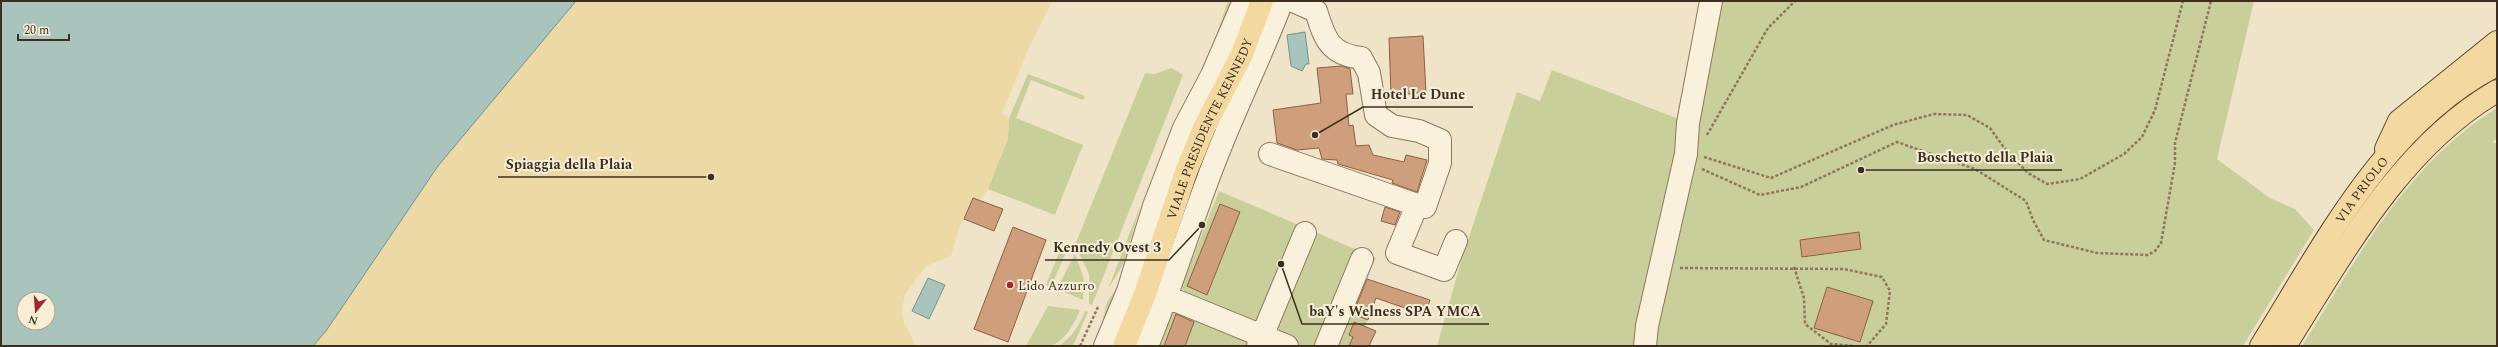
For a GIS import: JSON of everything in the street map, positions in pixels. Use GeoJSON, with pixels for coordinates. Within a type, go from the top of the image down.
{"type":"FeatureCollection","features":[{"type":"Feature","properties":{"kind":"main road","name":"VIALE PRESIDENTE KENNEDY"},"geometry":{"type":"LineString","coordinates":[[1124,346],[1145,294],[1186,172],[1204,128],[1242,54],[1262,1]]}},
{"type":"Feature","properties":{"kind":"main road"},"geometry":{"type":"LineString","coordinates":[[2376,170],[2399,121],[2497,42]]}},
{"type":"Feature","properties":{"kind":"main road","name":"VIA PRIOLO"},"geometry":{"type":"LineString","coordinates":[[2261,346],[2344,213],[2376,170],[2421,121],[2454,92],[2497,65]]}},
{"type":"Feature","properties":{"kind":"main road","name":"VIA PRIOLO"},"geometry":{"type":"LineString","coordinates":[[2285,346],[2354,237],[2414,160],[2440,134],[2480,100],[2497,91]]}},
{"type":"Feature","properties":{"kind":"street"},"geometry":{"type":"LineString","coordinates":[[1104,346],[1128,291],[1154,206],[1184,128],[1212,75],[1244,1]]}},
{"type":"Feature","properties":{"kind":"street"},"geometry":{"type":"LineString","coordinates":[[1147,346],[1168,297],[1222,144],[1260,58],[1282,1]]}},
{"type":"Feature","properties":{"kind":"street"},"geometry":{"type":"LineString","coordinates":[[1270,154],[1425,207],[1440,163],[1440,140],[1419,131],[1392,126],[1376,115],[1369,74],[1361,58],[1344,56],[1339,52],[1325,40],[1316,11],[1293,1]]}},
{"type":"Feature","properties":{"kind":"street"},"geometry":{"type":"LineString","coordinates":[[1645,346],[1647,326],[1686,154],[1690,112],[1711,1]]}},
{"type":"Feature","properties":{"kind":"street"},"geometry":{"type":"LineString","coordinates":[[1417,205],[1397,253],[1444,270],[1456,241]]}},
{"type":"Feature","properties":{"kind":"street"},"geometry":{"type":"LineString","coordinates":[[1260,341],[1305,233]]}},
{"type":"Feature","properties":{"kind":"street"},"geometry":{"type":"LineString","coordinates":[[1326,346],[1362,259]]}},
{"type":"Feature","properties":{"kind":"street"},"geometry":{"type":"LineString","coordinates":[[1168,297],[1260,341],[1287,346]]}},
{"type":"Feature","properties":{"kind":"path"},"geometry":{"type":"LineString","coordinates":[[1703,142],[1768,28],[1795,1]]}},
{"type":"Feature","properties":{"kind":"path"},"geometry":{"type":"LineString","coordinates":[[1699,161],[1701,156],[1771,178],[1893,125],[1934,114],[1966,115],[1990,128],[2005,149],[2028,173],[2047,184],[2080,179],[2124,154],[2142,137],[2155,110],[2183,1]]}},
{"type":"Feature","properties":{"kind":"path"},"geometry":{"type":"LineString","coordinates":[[1697,166],[1760,195],[1801,187],[1897,142],[1975,169],[2026,201],[2033,220],[2044,240],[2097,253],[2148,255],[2155,251],[2161,243],[2175,164],[2175,143],[2211,1]]}},
{"type":"Feature","properties":{"kind":"path"},"geometry":{"type":"LineString","coordinates":[[1660,269],[1794,267],[1844,269],[1882,277],[1890,290],[1886,324],[1867,346]]}},
{"type":"Feature","properties":{"kind":"path"},"geometry":{"type":"LineString","coordinates":[[1794,267],[1804,298],[1805,324],[1831,344],[1854,346]]}},
{"type":"Feature","properties":{"kind":"green space"},"geometry":{"type":"Polygon","coordinates":[[[1228,1],[1236,1],[1214,54],[1218,30],[1228,1]]]}},
{"type":"Feature","properties":{"kind":"green space"},"geometry":{"type":"Polygon","coordinates":[[[1721,1],[2254,1],[2217,159],[2270,198],[2295,209],[2314,230],[2243,346],[1437,346],[1462,258],[1517,92],[1540,101],[1552,70],[1697,126],[1721,1]]]}},
{"type":"Feature","properties":{"kind":"green space"},"geometry":{"type":"Polygon","coordinates":[[[1171,68],[1183,75],[1092,305],[1089,304],[1089,274],[1075,245],[1145,73],[1155,74],[1171,68]]]}},
{"type":"Feature","properties":{"kind":"green space"},"geometry":{"type":"Polygon","coordinates":[[[1028,74],[1085,96],[1083,100],[1031,80],[1016,118],[1083,145],[1055,215],[988,189],[1008,138],[1009,118],[1028,74]]]}},
{"type":"Feature","properties":{"kind":"green space"},"geometry":{"type":"Polygon","coordinates":[[[2497,108],[2497,139],[2492,142],[2497,144],[2497,346],[2302,346],[2364,247],[2410,184],[2465,130],[2497,108]]]}},
{"type":"Feature","properties":{"kind":"green space"},"geometry":{"type":"Polygon","coordinates":[[[1219,191],[1376,258],[1359,296],[1364,299],[1357,315],[1367,320],[1365,327],[1375,331],[1369,346],[1159,346],[1171,312],[1181,307],[1186,294],[1181,287],[1219,191]]]}},
{"type":"Feature","properties":{"kind":"green space"},"geometry":{"type":"Polygon","coordinates":[[[1141,204],[1123,265],[1108,289],[1141,204]]]}},
{"type":"Feature","properties":{"kind":"green space"},"geometry":{"type":"Polygon","coordinates":[[[1063,243],[1069,245],[1051,287],[1046,285],[1063,243]]]}},
{"type":"Feature","properties":{"kind":"green space"},"geometry":{"type":"Polygon","coordinates":[[[1075,254],[1084,279],[1083,300],[1057,289],[1075,254]]]}},
{"type":"Feature","properties":{"kind":"green space"},"geometry":{"type":"Polygon","coordinates":[[[1121,282],[1112,309],[1103,319],[1107,302],[1121,282]]]}},
{"type":"Feature","properties":{"kind":"green space"},"geometry":{"type":"Polygon","coordinates":[[[1048,306],[1080,310],[1068,332],[1059,341],[1049,346],[1026,346],[1048,306]]]}},
{"type":"Feature","properties":{"kind":"green space"},"geometry":{"type":"Polygon","coordinates":[[[1085,311],[1088,312],[1073,346],[1059,346],[1075,331],[1085,311]]]}},
{"type":"Feature","properties":{"kind":"sand"},"geometry":{"type":"Polygon","coordinates":[[[576,1],[1052,1],[1028,50],[1002,113],[1009,118],[1008,138],[988,189],[959,227],[951,256],[926,266],[904,296],[902,313],[904,323],[916,346],[313,346],[326,331],[438,166],[576,1]]]}},
{"type":"Feature","properties":{"kind":"water"},"geometry":{"type":"Polygon","coordinates":[[[1,1],[576,1],[438,166],[326,331],[313,346],[1,346],[1,1]]]}},
{"type":"Feature","properties":{"kind":"water"},"geometry":{"type":"Polygon","coordinates":[[[1305,32],[1309,64],[1306,64],[1302,71],[1291,66],[1287,35],[1305,32]]]}},
{"type":"Feature","properties":{"kind":"water"},"geometry":{"type":"Polygon","coordinates":[[[928,278],[945,285],[929,319],[912,311],[928,278]]]}},
{"type":"Feature","properties":{"kind":"building"},"geometry":{"type":"Polygon","coordinates":[[[1423,36],[1426,93],[1391,95],[1389,38],[1423,36]]]}},
{"type":"Feature","properties":{"kind":"building"},"geometry":{"type":"Polygon","coordinates":[[[1342,66],[1350,69],[1353,94],[1346,94],[1349,126],[1353,125],[1356,146],[1369,145],[1373,155],[1404,162],[1406,155],[1427,160],[1417,192],[1392,183],[1393,180],[1338,164],[1337,160],[1322,159],[1319,148],[1297,150],[1277,143],[1273,110],[1321,103],[1317,68],[1342,66]]]}},
{"type":"Feature","properties":{"kind":"building"},"geometry":{"type":"Polygon","coordinates":[[[973,198],[1003,209],[994,231],[964,219],[973,198]]]}},
{"type":"Feature","properties":{"kind":"building"},"geometry":{"type":"Polygon","coordinates":[[[1220,204],[1240,212],[1207,295],[1187,286],[1220,204]]]}},
{"type":"Feature","properties":{"kind":"building"},"geometry":{"type":"Polygon","coordinates":[[[1385,207],[1400,212],[1395,225],[1381,221],[1385,207]]]}},
{"type":"Feature","properties":{"kind":"building","name":"Lido Azzurro"},"geometry":{"type":"Polygon","coordinates":[[[1013,227],[1046,240],[1008,342],[974,329],[1013,227]]]}},
{"type":"Feature","properties":{"kind":"building"},"geometry":{"type":"Polygon","coordinates":[[[1859,232],[1861,249],[1802,257],[1800,240],[1859,232]]]}},
{"type":"Feature","properties":{"kind":"building"},"geometry":{"type":"Polygon","coordinates":[[[1367,279],[1430,300],[1425,315],[1376,298],[1368,320],[1353,314],[1367,279]]]}},
{"type":"Feature","properties":{"kind":"building"},"geometry":{"type":"Polygon","coordinates":[[[1827,287],[1873,301],[1860,342],[1814,328],[1827,287]]]}},
{"type":"Feature","properties":{"kind":"building"},"geometry":{"type":"Polygon","coordinates":[[[1176,314],[1194,322],[1185,346],[1164,346],[1176,314]]]}},
{"type":"Feature","properties":{"kind":"building"},"geometry":{"type":"Polygon","coordinates":[[[1354,322],[1376,331],[1369,346],[1349,346],[1353,337],[1349,335],[1354,322]]]}},
{"type":"Feature","properties":{"kind":"place","name":"Hotel Le Dune"},"geometry":{"type":"Point","coordinates":[1315,135]}},
{"type":"Feature","properties":{"kind":"place","name":"Boschetto della Plaia"},"geometry":{"type":"Point","coordinates":[1861,170]}},
{"type":"Feature","properties":{"kind":"place","name":"Spiaggia della Plaia"},"geometry":{"type":"Point","coordinates":[711,177]}},
{"type":"Feature","properties":{"kind":"place","name":"Kennedy Ovest 3"},"geometry":{"type":"Point","coordinates":[1202,225]}},
{"type":"Feature","properties":{"kind":"place","name":"baY's Welness SPA YMCA"},"geometry":{"type":"Point","coordinates":[1281,264]}},
{"type":"Feature","properties":{"kind":"place","name":"Lido Azzurro"},"geometry":{"type":"Point","coordinates":[1010,285]}}]}
